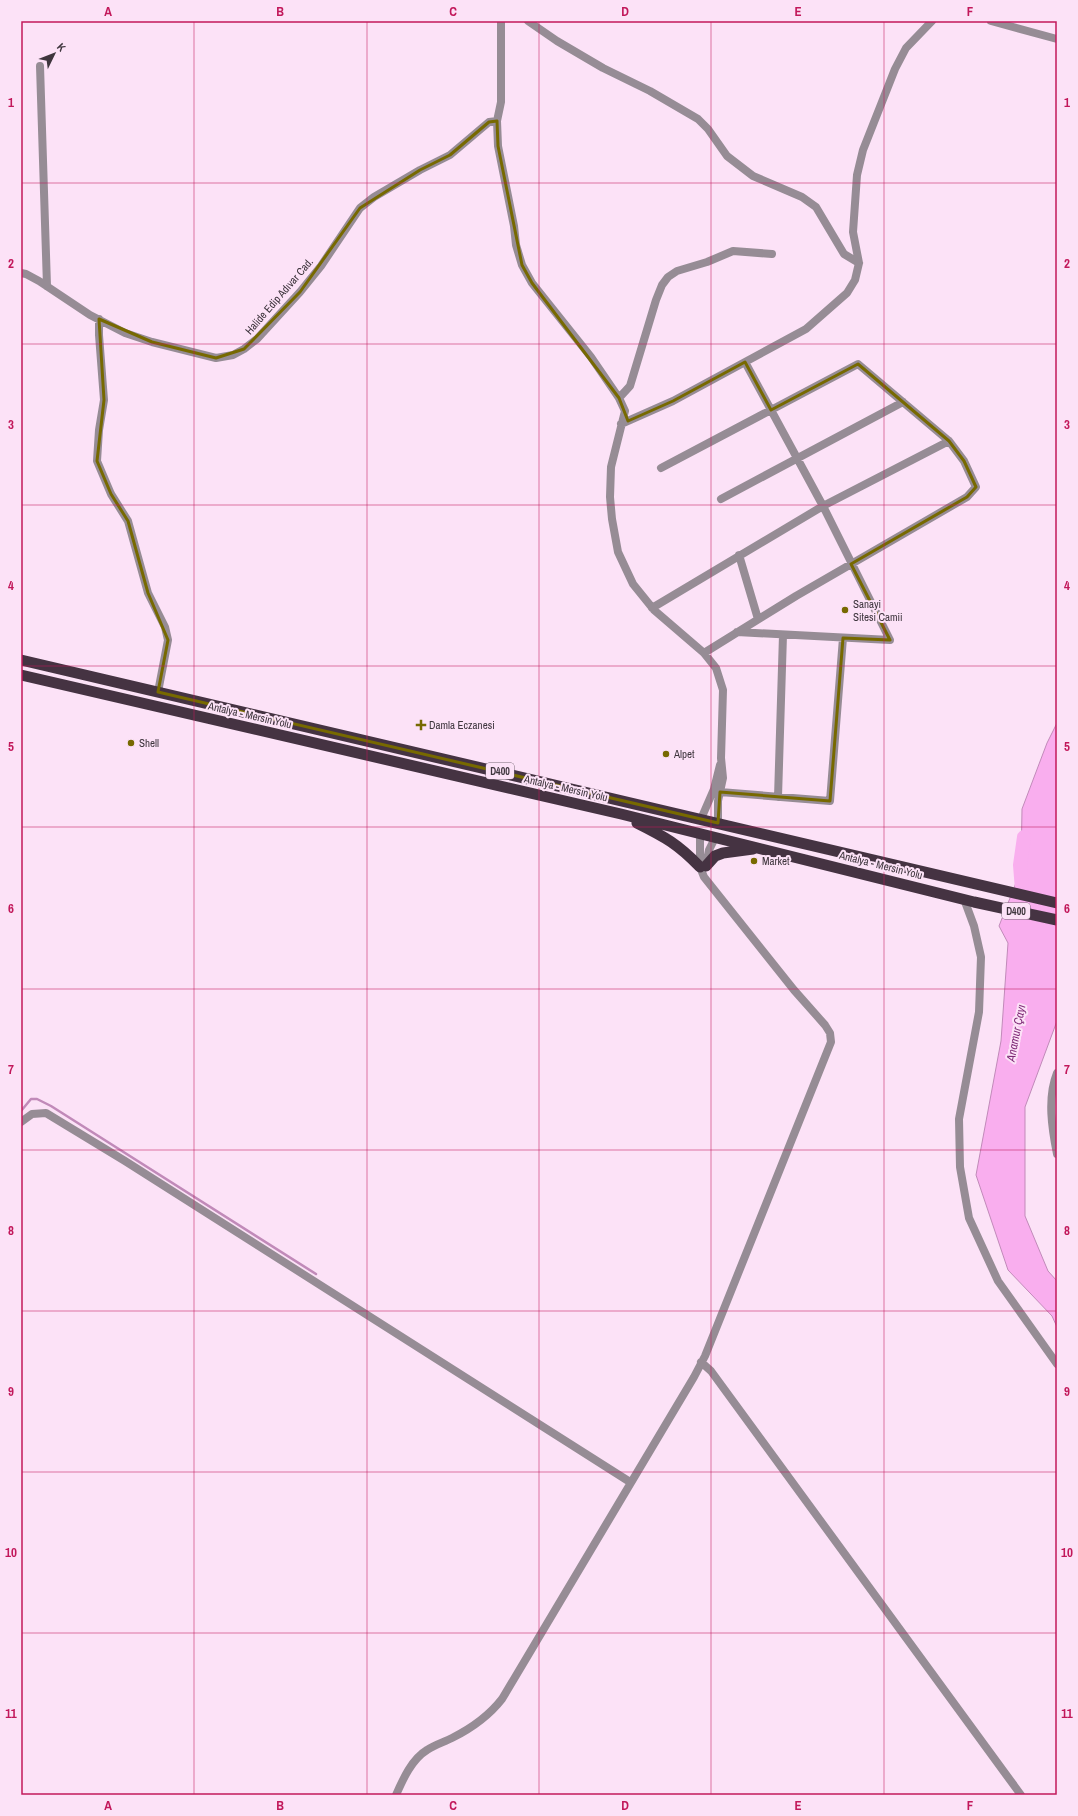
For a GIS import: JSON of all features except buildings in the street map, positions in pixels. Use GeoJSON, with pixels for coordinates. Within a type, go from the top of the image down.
{"type":"FeatureCollection","features":[{"type":"Feature","properties":{"kind":"highway","name":"Antalya - Mersin Yolu"},"geometry":{"type":"LineString","coordinates":[[21,660],[1057,903]]}},
{"type":"Feature","properties":{"kind":"highway","name":"Antalya - Mersin Yolu"},"geometry":{"type":"LineString","coordinates":[[21,675],[621,814],[969,901],[1057,920]]}},
{"type":"Feature","properties":{"kind":"highway"},"geometry":{"type":"LineString","coordinates":[[621,814],[668,839],[686,852],[703,870],[716,856],[723,853],[759,848]]}},
{"type":"Feature","properties":{"kind":"highway"},"geometry":{"type":"LineString","coordinates":[[700,834],[702,819]]}},
{"type":"Feature","properties":{"kind":"highway"},"geometry":{"type":"LineString","coordinates":[[715,838],[718,823]]}},
{"type":"Feature","properties":{"kind":"street"},"geometry":{"type":"LineString","coordinates":[[500,21],[501,102],[497,121],[498,146],[514,226],[516,245],[522,265],[532,283],[591,357],[619,398],[624,411],[611,467],[610,497],[618,552],[633,584],[652,608],[704,653],[716,668],[723,690],[721,758],[723,778],[718,801],[718,823]]}},
{"type":"Feature","properties":{"kind":"street"},"geometry":{"type":"LineString","coordinates":[[528,21],[557,41],[603,68],[650,91],[698,119],[727,156],[753,176],[802,197],[816,207],[844,254],[859,263]]}},
{"type":"Feature","properties":{"kind":"street"},"geometry":{"type":"LineString","coordinates":[[621,424],[673,401],[806,329],[847,293],[856,280],[859,263],[853,232],[857,175],[863,150],[895,69],[906,48],[932,21]]}},
{"type":"Feature","properties":{"kind":"street"},"geometry":{"type":"LineString","coordinates":[[991,21],[1057,39]]}},
{"type":"Feature","properties":{"kind":"street"},"geometry":{"type":"LineString","coordinates":[[40,66],[47,286]]}},
{"type":"Feature","properties":{"kind":"street","name":"Halide Edip Adıvar Cad."},"geometry":{"type":"LineString","coordinates":[[21,273],[26,274],[47,286],[99,319],[125,333],[152,342],[216,358],[233,355],[244,350],[256,339],[300,292],[321,266],[360,208],[420,170],[450,155],[489,122],[497,121]]}},
{"type":"Feature","properties":{"kind":"street"},"geometry":{"type":"LineString","coordinates":[[619,398],[630,386],[656,300],[662,285],[668,277],[677,271],[707,262],[733,251],[772,254]]}},
{"type":"Feature","properties":{"kind":"street"},"geometry":{"type":"LineString","coordinates":[[99,319],[104,400],[99,430],[97,461],[111,494],[128,521],[148,593],[165,627],[168,640],[158,692]]}},
{"type":"Feature","properties":{"kind":"street"},"geometry":{"type":"LineString","coordinates":[[737,632],[890,640],[823,506],[745,362]]}},
{"type":"Feature","properties":{"kind":"street"},"geometry":{"type":"LineString","coordinates":[[661,468],[858,364],[949,441],[964,461],[976,487],[967,497],[758,619],[704,653]]}},
{"type":"Feature","properties":{"kind":"street"},"geometry":{"type":"LineString","coordinates":[[721,499],[903,402]]}},
{"type":"Feature","properties":{"kind":"street"},"geometry":{"type":"LineString","coordinates":[[652,608],[823,506],[949,441]]}},
{"type":"Feature","properties":{"kind":"street"},"geometry":{"type":"LineString","coordinates":[[739,555],[758,619]]}},
{"type":"Feature","properties":{"kind":"street"},"geometry":{"type":"LineString","coordinates":[[778,797],[783,635]]}},
{"type":"Feature","properties":{"kind":"street"},"geometry":{"type":"LineString","coordinates":[[720,792],[830,800],[843,638]]}},
{"type":"Feature","properties":{"kind":"street"},"geometry":{"type":"LineString","coordinates":[[702,819],[714,789],[721,758]]}},
{"type":"Feature","properties":{"kind":"street"},"geometry":{"type":"LineString","coordinates":[[396,1795],[409,1769],[426,1750],[479,1723],[491,1713],[502,1699],[701,1362],[831,1042],[830,1033],[825,1025],[794,990],[703,870],[700,834]]}},
{"type":"Feature","properties":{"kind":"street"},"geometry":{"type":"LineString","coordinates":[[703,870],[709,850],[715,838]]}},
{"type":"Feature","properties":{"kind":"street"},"geometry":{"type":"LineString","coordinates":[[969,901],[981,957],[979,1012],[959,1118],[960,1168],[969,1218],[998,1281],[1057,1364]]}},
{"type":"Feature","properties":{"kind":"street"},"geometry":{"type":"LineString","coordinates":[[1057,1073],[1052,1102],[1053,1134],[1057,1154]]}},
{"type":"Feature","properties":{"kind":"street"},"geometry":{"type":"LineString","coordinates":[[21,1122],[32,1114],[46,1113],[132,1165],[630,1482]]}},
{"type":"Feature","properties":{"kind":"street"},"geometry":{"type":"LineString","coordinates":[[701,1362],[711,1371],[739,1408],[1021,1795]]}},
{"type":"Feature","properties":{"kind":"highlighted area"},"geometry":{"type":"Polygon","coordinates":[[[497,121],[498,146],[522,265],[532,283],[619,398],[628,421],[673,401],[745,362],[771,410],[858,364],[949,441],[964,461],[976,487],[967,497],[851,564],[890,640],[843,638],[830,801],[720,792],[718,823],[158,692],[168,640],[148,593],[128,521],[111,494],[97,461],[104,400],[99,319],[152,342],[216,358],[244,349],[300,292],[360,208],[420,170],[450,155],[489,122],[497,121]]]}},
{"type":"Feature","properties":{"kind":"water"},"geometry":{"type":"Polygon","coordinates":[[[1057,723],[1057,1021],[1025,1107],[1025,1216],[1048,1271],[1057,1281],[1057,1327],[1052,1316],[1008,1270],[976,1175],[1001,1041],[1008,943],[999,926],[1021,870],[1022,809],[1047,743],[1057,723]]]}},
{"type":"Feature","properties":{"kind":"waterway","name":"Anamur Çayı"},"geometry":{"type":"LineString","coordinates":[[1022,890],[1020,865],[1024,837]]}},
{"type":"Feature","properties":{"kind":"waterway"},"geometry":{"type":"LineString","coordinates":[[21,1111],[31,1099],[37,1099],[51,1106],[316,1274]]}},
{"type":"Feature","properties":{"kind":"place","name":"Sanayi Sitesi Camii"},"geometry":{"type":"Point","coordinates":[845,610]}},
{"type":"Feature","properties":{"kind":"place","name":"Damla Eczanesi"},"geometry":{"type":"Point","coordinates":[421,725]}},
{"type":"Feature","properties":{"kind":"place","name":"Shell"},"geometry":{"type":"Point","coordinates":[131,743]}},
{"type":"Feature","properties":{"kind":"place","name":"Alpet"},"geometry":{"type":"Point","coordinates":[666,754]}},
{"type":"Feature","properties":{"kind":"place","name":"Market"},"geometry":{"type":"Point","coordinates":[754,861]}}]}
